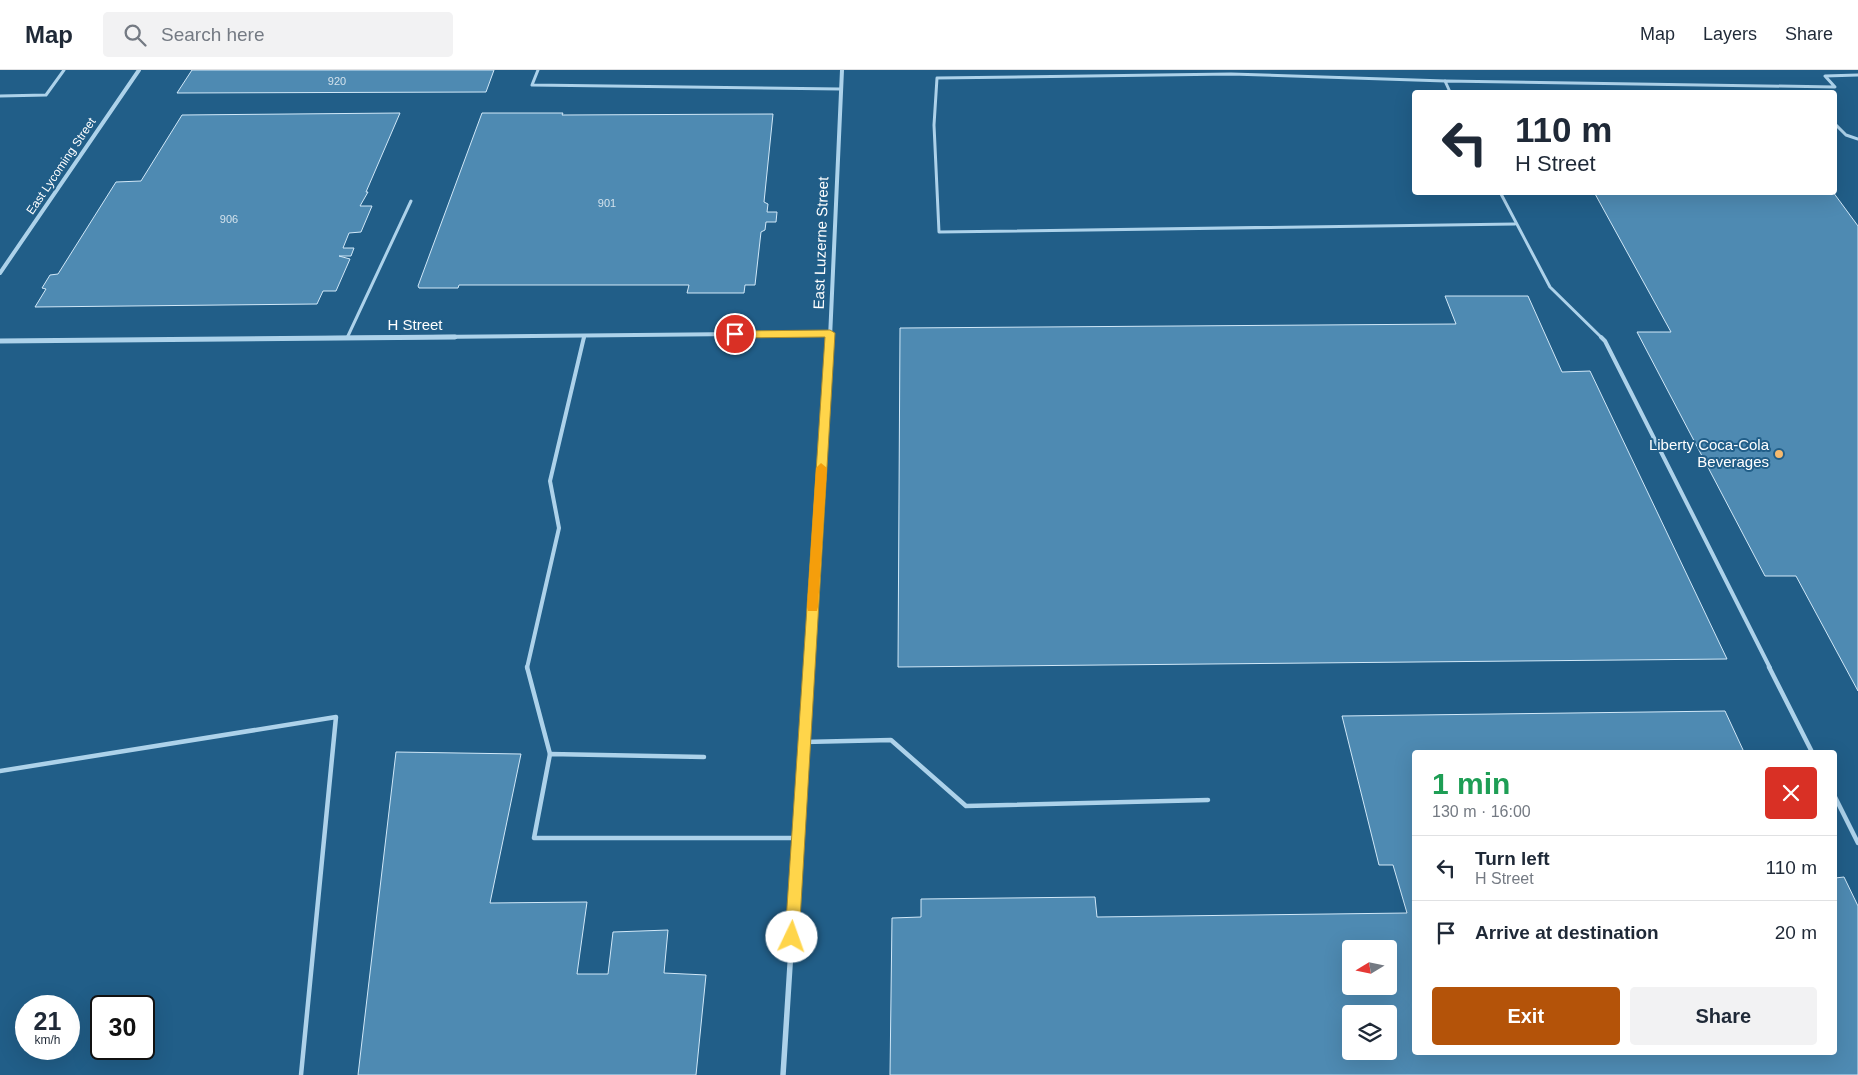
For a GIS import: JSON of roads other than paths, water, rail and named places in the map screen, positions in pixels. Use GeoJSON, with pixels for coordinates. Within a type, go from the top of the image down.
{"type":"FeatureCollection","features":[{"type":"Feature","properties":{"kind":"street","name":"East Lycoming Street"},"geometry":{"type":"LineString","coordinates":[[0,273],[139,70]]}},
{"type":"Feature","properties":{"kind":"street","name":"East Luzerne Street"},"geometry":{"type":"LineString","coordinates":[[783,1075],[830,333],[842,70]]}},
{"type":"Feature","properties":{"kind":"street","name":"H Street"},"geometry":{"type":"LineString","coordinates":[[0,341],[830,333]]}},
{"type":"Feature","properties":{"kind":"lane"},"geometry":{"type":"LineString","coordinates":[[0,96],[46,95],[64,70]]}},
{"type":"Feature","properties":{"kind":"lane"},"geometry":{"type":"LineString","coordinates":[[538,70],[532,85],[840,89]]}},
{"type":"Feature","properties":{"kind":"lane"},"geometry":{"type":"LineString","coordinates":[[1515,224],[1072,232],[939,232],[934,125],[937,78],[1231,74],[1444,82],[1834,87],[1825,76],[1858,75]]}},
{"type":"Feature","properties":{"kind":"lane"},"geometry":{"type":"LineString","coordinates":[[1444,82],[1449,90]]}},
{"type":"Feature","properties":{"kind":"lane"},"geometry":{"type":"LineString","coordinates":[[1797,87],[1801,90]]}},
{"type":"Feature","properties":{"kind":"lane"},"geometry":{"type":"LineString","coordinates":[[1837,126],[1846,135],[1858,139]]}},
{"type":"Feature","properties":{"kind":"lane"},"geometry":{"type":"LineString","coordinates":[[1501,195],[1515,224],[1550,287],[1605,341],[1811,750]]}},
{"type":"Feature","properties":{"kind":"lane"},"geometry":{"type":"LineString","coordinates":[[347,338],[411,201]]}},
{"type":"Feature","properties":{"kind":"lane"},"geometry":{"type":"LineString","coordinates":[[584,336],[550,481],[559,528],[527,668],[550,754],[534,838],[798,838]]}},
{"type":"Feature","properties":{"kind":"lane"},"geometry":{"type":"LineString","coordinates":[[0,772],[336,717],[301,1075]]}},
{"type":"Feature","properties":{"kind":"lane"},"geometry":{"type":"LineString","coordinates":[[804,742],[891,740],[966,806],[1208,800]]}},
{"type":"Feature","properties":{"kind":"lane"},"geometry":{"type":"LineString","coordinates":[[550,754],[704,756]]}},
{"type":"Feature","properties":{"kind":"lane"},"geometry":{"type":"LineString","coordinates":[[1837,801],[1858,843]]}},
{"type":"Feature","properties":{"kind":"place","name":"Liberty Coca-Cola Beverages"},"geometry":{"type":"Point","coordinates":[1779,454]}}]}
